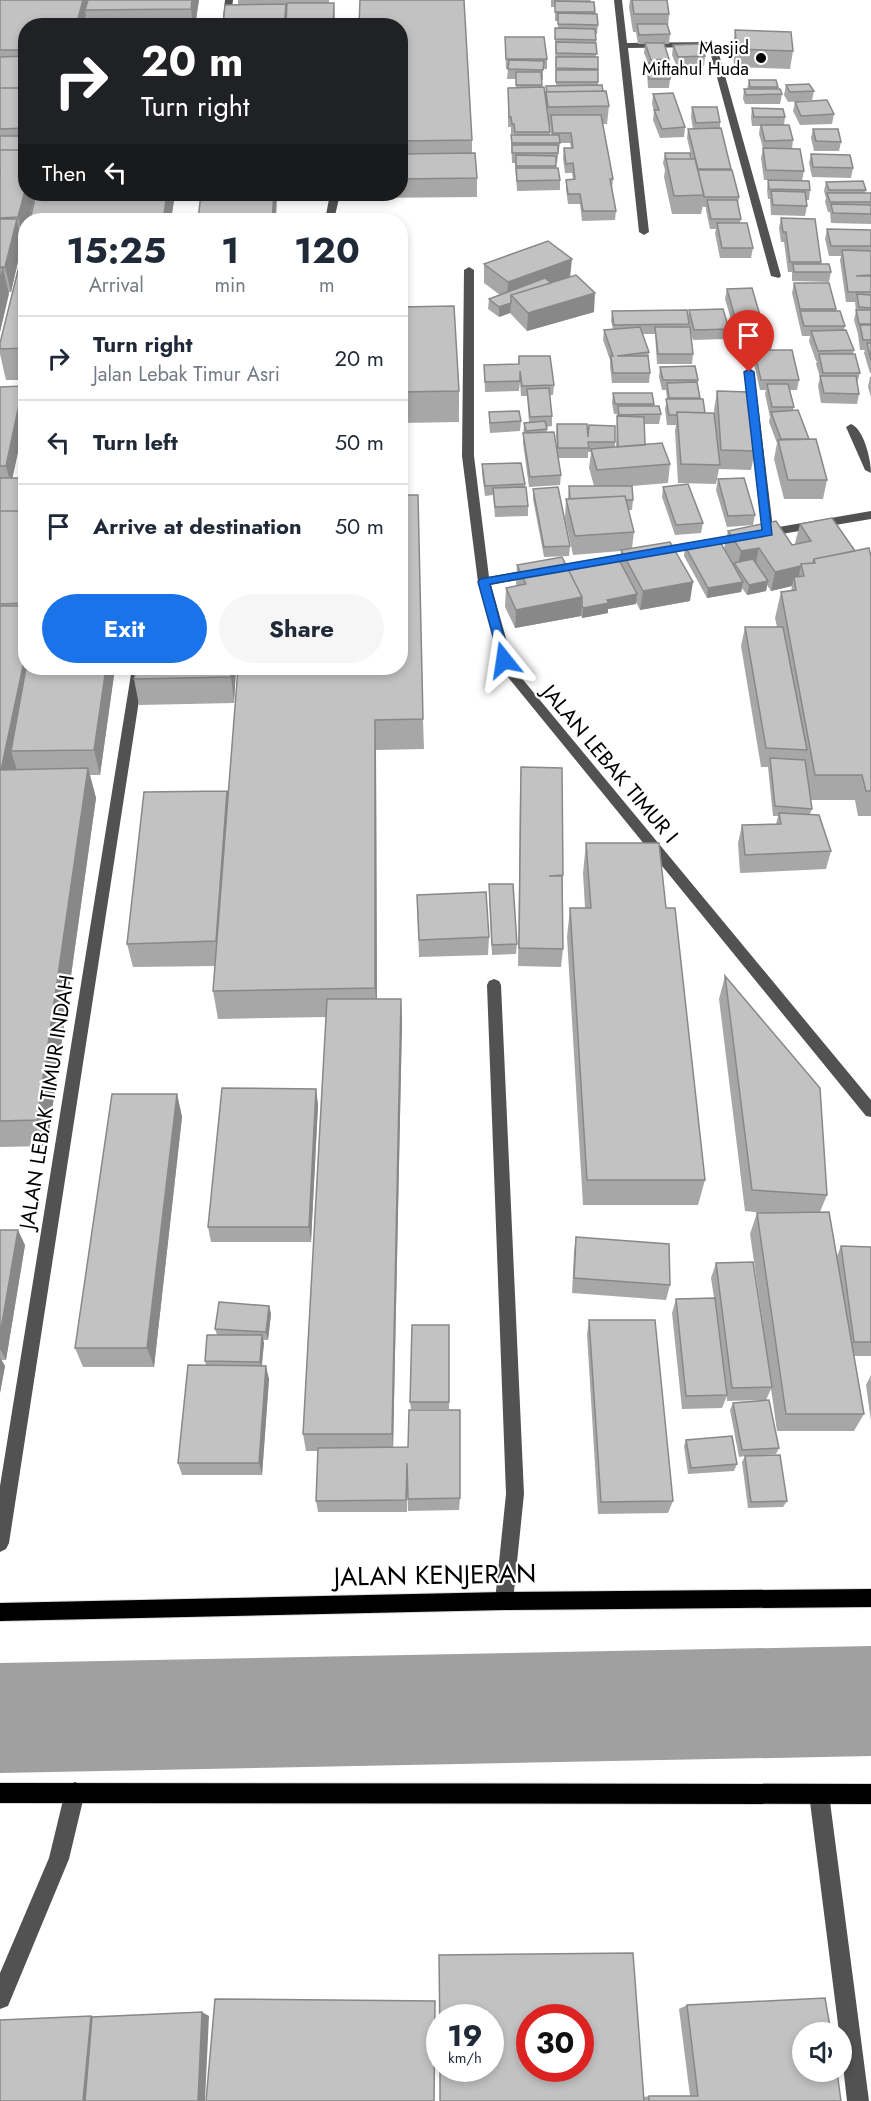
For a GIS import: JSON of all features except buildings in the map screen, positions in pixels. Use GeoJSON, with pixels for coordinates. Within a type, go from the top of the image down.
{"type":"FeatureCollection","features":[{"type":"Feature","properties":{"kind":"main road","name":"JALAN KENJERAN"},"geometry":{"type":"LineString","coordinates":[[0,1612],[504,1601],[871,1598]]}},
{"type":"Feature","properties":{"kind":"main road"},"geometry":{"type":"LineString","coordinates":[[0,1793],[871,1794]]}},
{"type":"Feature","properties":{"kind":"street"},"geometry":{"type":"LineString","coordinates":[[227,18],[229,0]]}},
{"type":"Feature","properties":{"kind":"street"},"geometry":{"type":"LineString","coordinates":[[618,0],[644,232]]}},
{"type":"Feature","properties":{"kind":"street"},"geometry":{"type":"LineString","coordinates":[[624,46],[707,44],[713,47],[776,276]]}},
{"type":"Feature","properties":{"kind":"street","name":"JALAN LEBAK TIMUR I"},"geometry":{"type":"LineString","coordinates":[[469,270],[468,456],[484,582],[504,660],[516,681],[871,1111]]}},
{"type":"Feature","properties":{"kind":"street"},"geometry":{"type":"LineString","coordinates":[[749,372],[768,532]]}},
{"type":"Feature","properties":{"kind":"street"},"geometry":{"type":"LineString","coordinates":[[851,427],[871,470]]}},
{"type":"Feature","properties":{"kind":"street"},"geometry":{"type":"LineString","coordinates":[[586,564],[871,515]]}},
{"type":"Feature","properties":{"kind":"street"},"geometry":{"type":"LineString","coordinates":[[484,582],[552,570]]}},
{"type":"Feature","properties":{"kind":"street","name":"JALAN LEBAK TIMUR INDAH"},"geometry":{"type":"LineString","coordinates":[[0,1543],[137,675]]}},
{"type":"Feature","properties":{"kind":"street"},"geometry":{"type":"LineString","coordinates":[[494,985],[515,1494],[504,1601]]}},
{"type":"Feature","properties":{"kind":"street"},"geometry":{"type":"LineString","coordinates":[[0,1998],[59,1859],[75,1792]]}},
{"type":"Feature","properties":{"kind":"street"},"geometry":{"type":"LineString","coordinates":[[819,1794],[858,2101]]}},
{"type":"Feature","properties":{"kind":"waterway"},"geometry":{"type":"LineString","coordinates":[[0,1718],[871,1701]]}},
{"type":"Feature","properties":{"kind":"place","name":"Masjid Miftahul Huda"},"geometry":{"type":"Point","coordinates":[761,58]}},
{"type":"Feature","properties":{"kind":"route"},"geometry":{"type":"LineString","coordinates":[[504,660],[484,582],[768,532],[749,372]]}}]}
